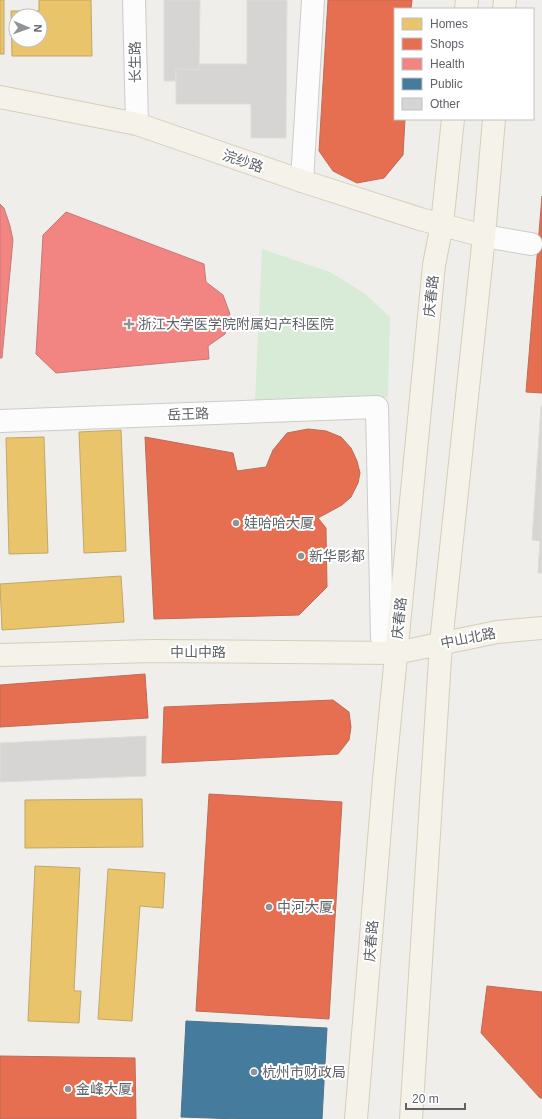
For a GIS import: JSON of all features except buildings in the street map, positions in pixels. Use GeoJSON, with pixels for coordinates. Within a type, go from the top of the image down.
{"type":"FeatureCollection","features":[{"type":"Feature","properties":{"kind":"main road","name":"浣纱路"},"geometry":{"type":"LineString","coordinates":[[0,97],[137,124],[302,181],[484,236]]}},
{"type":"Feature","properties":{"kind":"main road","name":"庆春路"},"geometry":{"type":"LineString","coordinates":[[356,1119],[396,653],[434,265],[442,224],[453,120]]}},
{"type":"Feature","properties":{"kind":"main road"},"geometry":{"type":"LineString","coordinates":[[411,1119],[441,643],[484,236],[494,120]]}},
{"type":"Feature","properties":{"kind":"main road","name":"中山北路"},"geometry":{"type":"LineString","coordinates":[[396,653],[497,632],[542,628]]}},
{"type":"Feature","properties":{"kind":"main road","name":"中山中路"},"geometry":{"type":"LineString","coordinates":[[0,654],[154,651],[396,653]]}},
{"type":"Feature","properties":{"kind":"street","name":"长生路"},"geometry":{"type":"LineString","coordinates":[[134,0],[137,124]]}},
{"type":"Feature","properties":{"kind":"street"},"geometry":{"type":"LineString","coordinates":[[302,181],[313,0]]}},
{"type":"Feature","properties":{"kind":"street"},"geometry":{"type":"LineString","coordinates":[[484,236],[531,244]]}},
{"type":"Feature","properties":{"kind":"street","name":"岳王路"},"geometry":{"type":"LineString","coordinates":[[0,421],[377,407],[382,638],[396,653]]}},
{"type":"Feature","properties":{"kind":"green space"},"geometry":{"type":"Polygon","coordinates":[[[262,249],[330,272],[364,293],[390,317],[388,397],[255,401],[262,249]]]}},
{"type":"Feature","properties":{"kind":"place","name":"浙江大学医学院附属妇产科医院"},"geometry":{"type":"Point","coordinates":[129,324]}},
{"type":"Feature","properties":{"kind":"place","name":"娃哈哈大厦"},"geometry":{"type":"Point","coordinates":[236,523]}},
{"type":"Feature","properties":{"kind":"place","name":"新华影都"},"geometry":{"type":"Point","coordinates":[301,556]}},
{"type":"Feature","properties":{"kind":"place","name":"中河大厦"},"geometry":{"type":"Point","coordinates":[269,907]}},
{"type":"Feature","properties":{"kind":"place","name":"杭州市财政局"},"geometry":{"type":"Point","coordinates":[254,1072]}},
{"type":"Feature","properties":{"kind":"place","name":"金峰大厦"},"geometry":{"type":"Point","coordinates":[68,1089]}}]}
